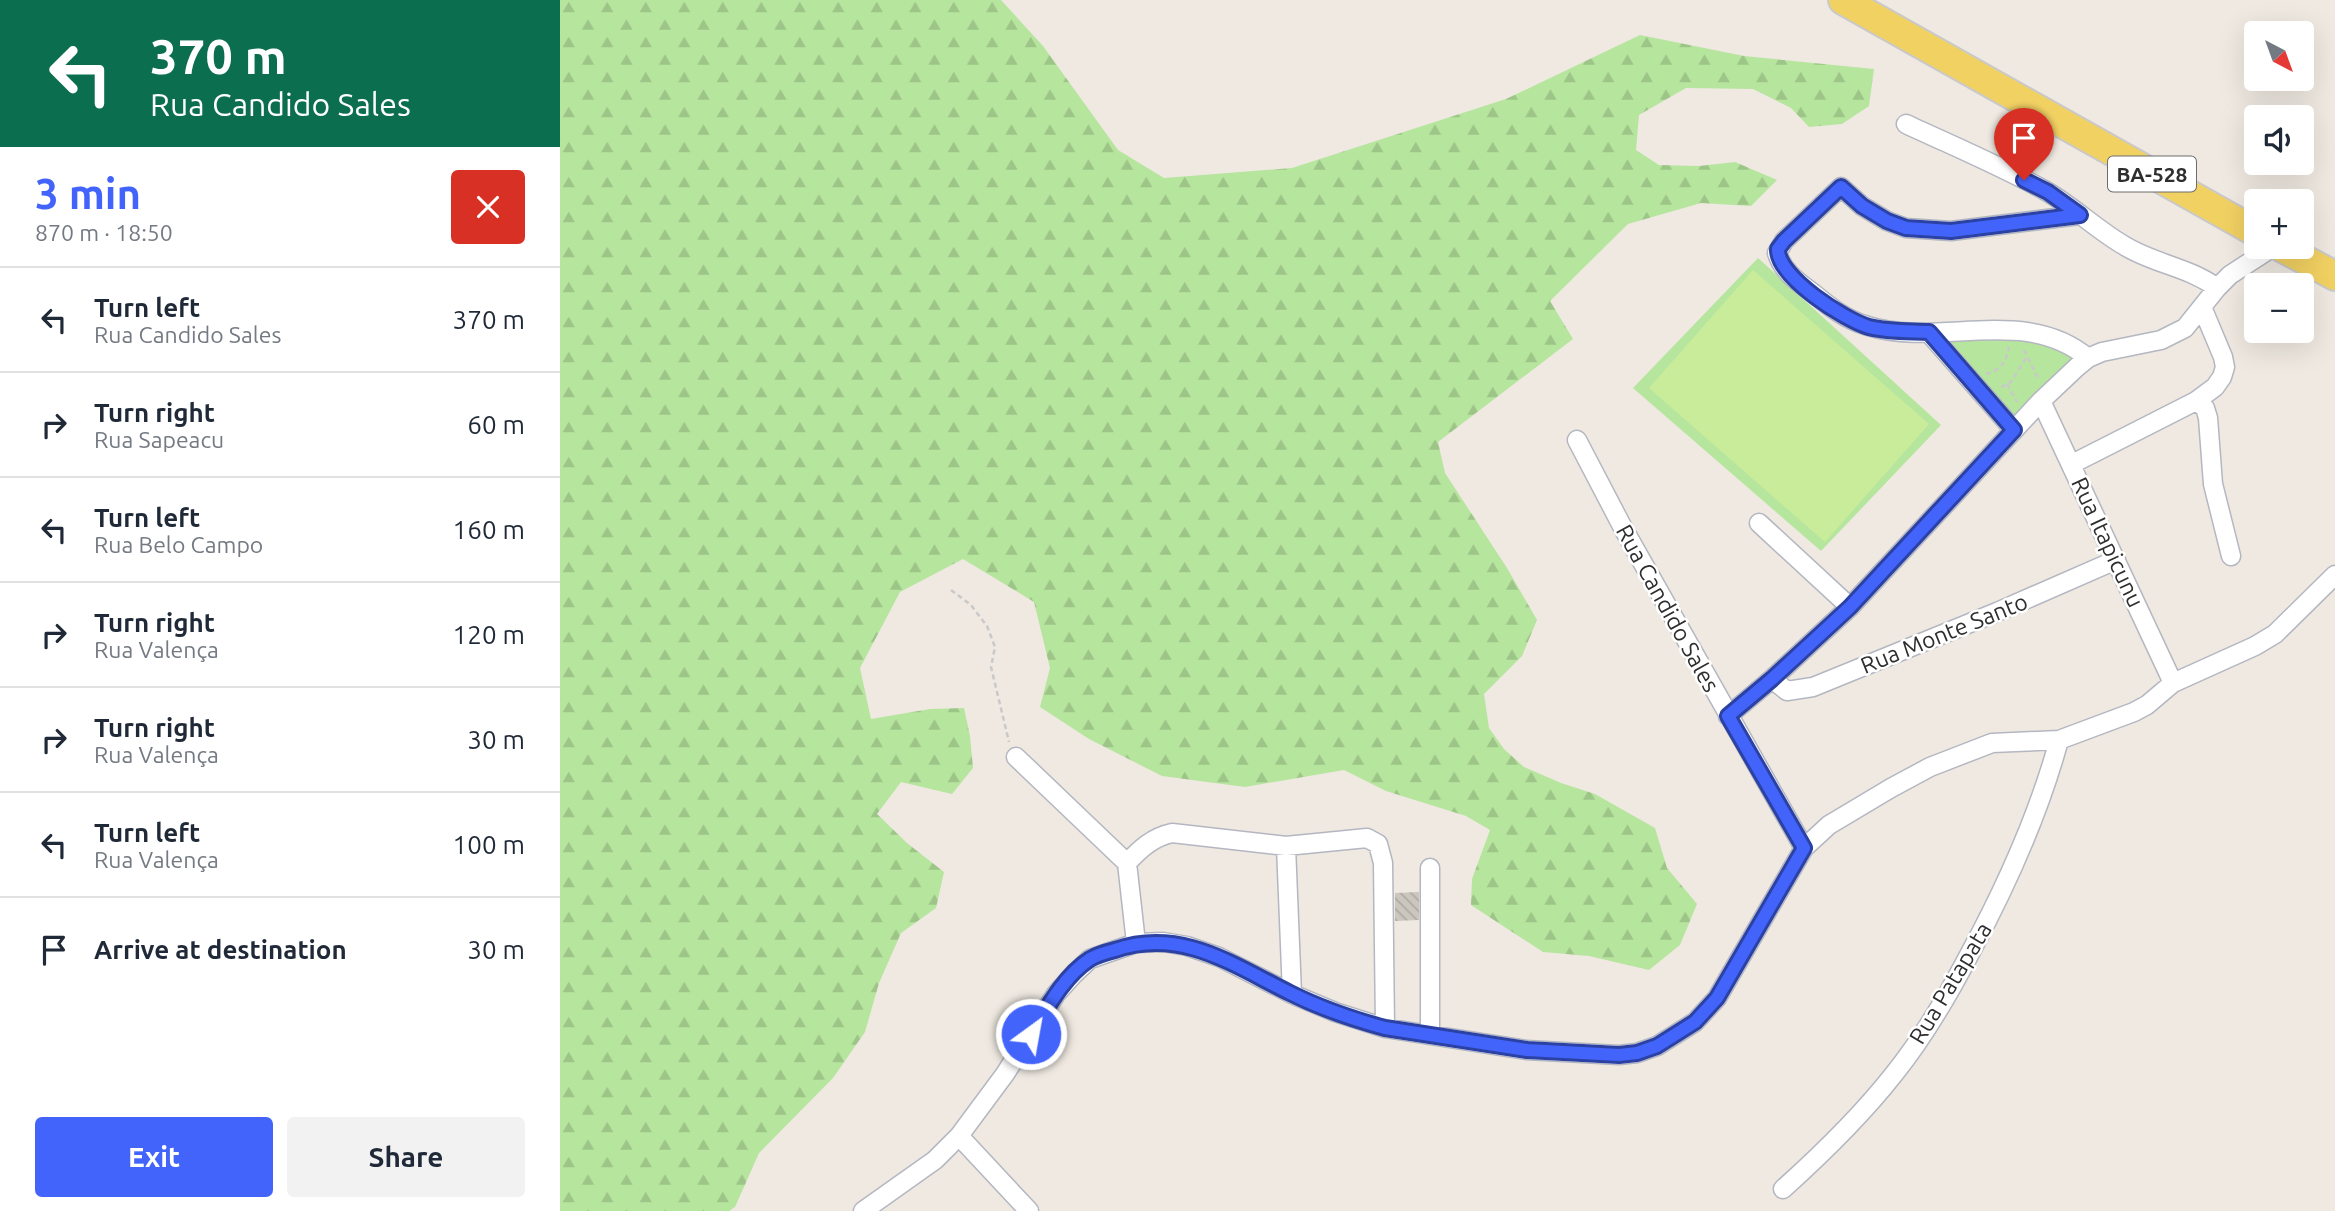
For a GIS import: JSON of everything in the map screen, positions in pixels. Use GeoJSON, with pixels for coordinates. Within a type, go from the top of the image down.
{"type":"FeatureCollection","features":[{"type":"Feature","properties":{"kind":"main road","name":"BA-528"},"geometry":{"type":"LineString","coordinates":[[1843,0],[2244,225]]}},
{"type":"Feature","properties":{"kind":"main road"},"geometry":{"type":"LineString","coordinates":[[2303,259],[2335,276]]}},
{"type":"Feature","properties":{"kind":"street"},"geometry":{"type":"LineString","coordinates":[[1906,124],[2001,167],[2048,192],[2124,246],[2151,260],[2197,275],[2217,288]]}},
{"type":"Feature","properties":{"kind":"street"},"geometry":{"type":"LineString","coordinates":[[2080,215],[1951,231],[1906,228],[1887,221],[1862,206],[1841,187],[1778,249],[1779,259],[1791,276],[1835,311],[1852,320],[1884,330],[2010,330],[2036,334],[2065,342],[2088,358]]}},
{"type":"Feature","properties":{"kind":"street"},"geometry":{"type":"LineString","coordinates":[[1728,716],[1850,607],[2014,430],[2088,358],[2102,352],[2174,335],[2185,328],[2217,288],[2253,259]]}},
{"type":"Feature","properties":{"kind":"street"},"geometry":{"type":"LineString","coordinates":[[2071,464],[2196,401],[2215,387],[2225,367],[2220,347],[2202,307]]}},
{"type":"Feature","properties":{"kind":"street"},"geometry":{"type":"LineString","coordinates":[[1929,332],[2014,430]]}},
{"type":"Feature","properties":{"kind":"street","name":"Rua Itapicunu"},"geometry":{"type":"LineString","coordinates":[[2043,400],[2173,683]]}},
{"type":"Feature","properties":{"kind":"street"},"geometry":{"type":"LineString","coordinates":[[2196,401],[2205,408],[2208,418],[2213,484],[2231,556]]}},
{"type":"Feature","properties":{"kind":"street","name":"Rua Candido Sales"},"geometry":{"type":"LineString","coordinates":[[1577,440],[1623,528],[1804,848]]}},
{"type":"Feature","properties":{"kind":"street"},"geometry":{"type":"LineString","coordinates":[[1759,523],[1850,607]]}},
{"type":"Feature","properties":{"kind":"street","name":"Rua Monte Santo"},"geometry":{"type":"LineString","coordinates":[[1772,679],[1787,691],[1813,687],[2116,560]]}},
{"type":"Feature","properties":{"kind":"street"},"geometry":{"type":"LineString","coordinates":[[863,1211],[935,1160],[958,1136],[1006,1074],[1056,994],[1074,974],[1090,959],[1136,943],[1150,941],[1187,946],[1219,957],[1292,994],[1335,1012],[1385,1028],[1527,1050],[1591,1054],[1637,1053],[1657,1046],[1695,1022],[1717,998],[1804,848],[1829,825],[1930,767],[1992,743],[2059,740],[2134,712],[2147,705],[2173,683],[2255,646],[2275,634],[2335,575]]}},
{"type":"Feature","properties":{"kind":"street","name":"Rua Patapata"},"geometry":{"type":"LineString","coordinates":[[1783,1189],[1860,1115],[1896,1072],[1929,1024],[1985,927],[2014,867],[2047,783],[2059,740]]}},
{"type":"Feature","properties":{"kind":"street"},"geometry":{"type":"LineString","coordinates":[[1016,757],[1127,863],[1136,943]]}},
{"type":"Feature","properties":{"kind":"street"},"geometry":{"type":"LineString","coordinates":[[1127,863],[1149,843],[1172,833],[1286,846],[1367,838],[1378,845],[1383,863],[1385,1028]]}},
{"type":"Feature","properties":{"kind":"street"},"geometry":{"type":"LineString","coordinates":[[1286,846],[1292,994]]}},
{"type":"Feature","properties":{"kind":"street"},"geometry":{"type":"LineString","coordinates":[[1430,868],[1430,1035]]}},
{"type":"Feature","properties":{"kind":"street"},"geometry":{"type":"LineString","coordinates":[[958,1136],[1029,1211]]}},
{"type":"Feature","properties":{"kind":"path"},"geometry":{"type":"LineString","coordinates":[[2010,330],[2036,373],[2043,400]]}},
{"type":"Feature","properties":{"kind":"path"},"geometry":{"type":"LineString","coordinates":[[1983,375],[2001,367],[2007,360],[2010,330]]}},
{"type":"Feature","properties":{"kind":"path"},"geometry":{"type":"LineString","coordinates":[[1996,388],[2011,382],[2027,356]]}},
{"type":"Feature","properties":{"kind":"path"},"geometry":{"type":"LineString","coordinates":[[1979,370],[1988,381]]}},
{"type":"Feature","properties":{"kind":"path"},"geometry":{"type":"LineString","coordinates":[[950,590],[971,605],[987,626],[995,647],[991,667],[1010,746],[1016,757]]}},
{"type":"Feature","properties":{"kind":"green space"},"geometry":{"type":"Polygon","coordinates":[[[560,0],[1001,0],[1043,46],[1118,150],[1164,178],[1292,168],[1506,99],[1640,35],[1744,56],[1874,69],[1869,106],[1842,124],[1809,127],[1791,108],[1753,89],[1686,88],[1639,115],[1636,150],[1659,165],[1699,166],[1735,162],[1777,180],[1751,206],[1701,203],[1628,224],[1550,301],[1573,339],[1438,442],[1445,473],[1507,568],[1537,620],[1522,656],[1484,694],[1489,728],[1504,749],[1524,767],[1595,794],[1655,828],[1667,868],[1697,904],[1680,945],[1649,970],[1589,956],[1543,952],[1471,905],[1472,879],[1490,830],[1466,816],[1386,791],[1344,770],[1245,787],[1162,776],[1089,739],[1040,707],[1050,668],[1034,602],[963,559],[900,592],[860,668],[871,719],[930,709],[964,708],[973,768],[952,794],[901,782],[877,814],[907,843],[944,872],[936,908],[901,933],[879,983],[865,1032],[833,1078],[759,1153],[735,1207],[729,1211],[560,1211],[560,0]]]}},
{"type":"Feature","properties":{"kind":"green space"},"geometry":{"type":"Polygon","coordinates":[[[1758,258],[1941,425],[1821,551],[1633,388],[1758,258]]]}},
{"type":"Feature","properties":{"kind":"green space"},"geometry":{"type":"Polygon","coordinates":[[[1753,270],[1929,424],[1825,542],[1649,388],[1753,270]]]}},
{"type":"Feature","properties":{"kind":"green space"},"geometry":{"type":"Polygon","coordinates":[[[2009,333],[2083,357],[2014,425],[1936,335],[2009,333]]]}},
{"type":"Feature","properties":{"kind":"building"},"geometry":{"type":"Polygon","coordinates":[[[1419,892],[1419,920],[1395,921],[1395,893],[1419,892]]]}},
{"type":"Feature","properties":{"kind":"route"},"geometry":{"type":"LineString","coordinates":[[1031,1034],[1056,994],[1090,959],[1136,943],[1150,941],[1187,946],[1219,957],[1292,994],[1335,1012],[1385,1028],[1527,1050],[1619,1055],[1637,1053],[1657,1046],[1695,1022],[1717,998],[1804,848],[1728,716],[1850,607],[2014,430],[1929,332],[1884,330],[1852,320],[1835,311],[1791,276],[1779,259],[1778,249],[1841,187],[1862,206],[1887,221],[1906,228],[1951,231],[2080,215],[2048,192],[2024,180]]}}]}
